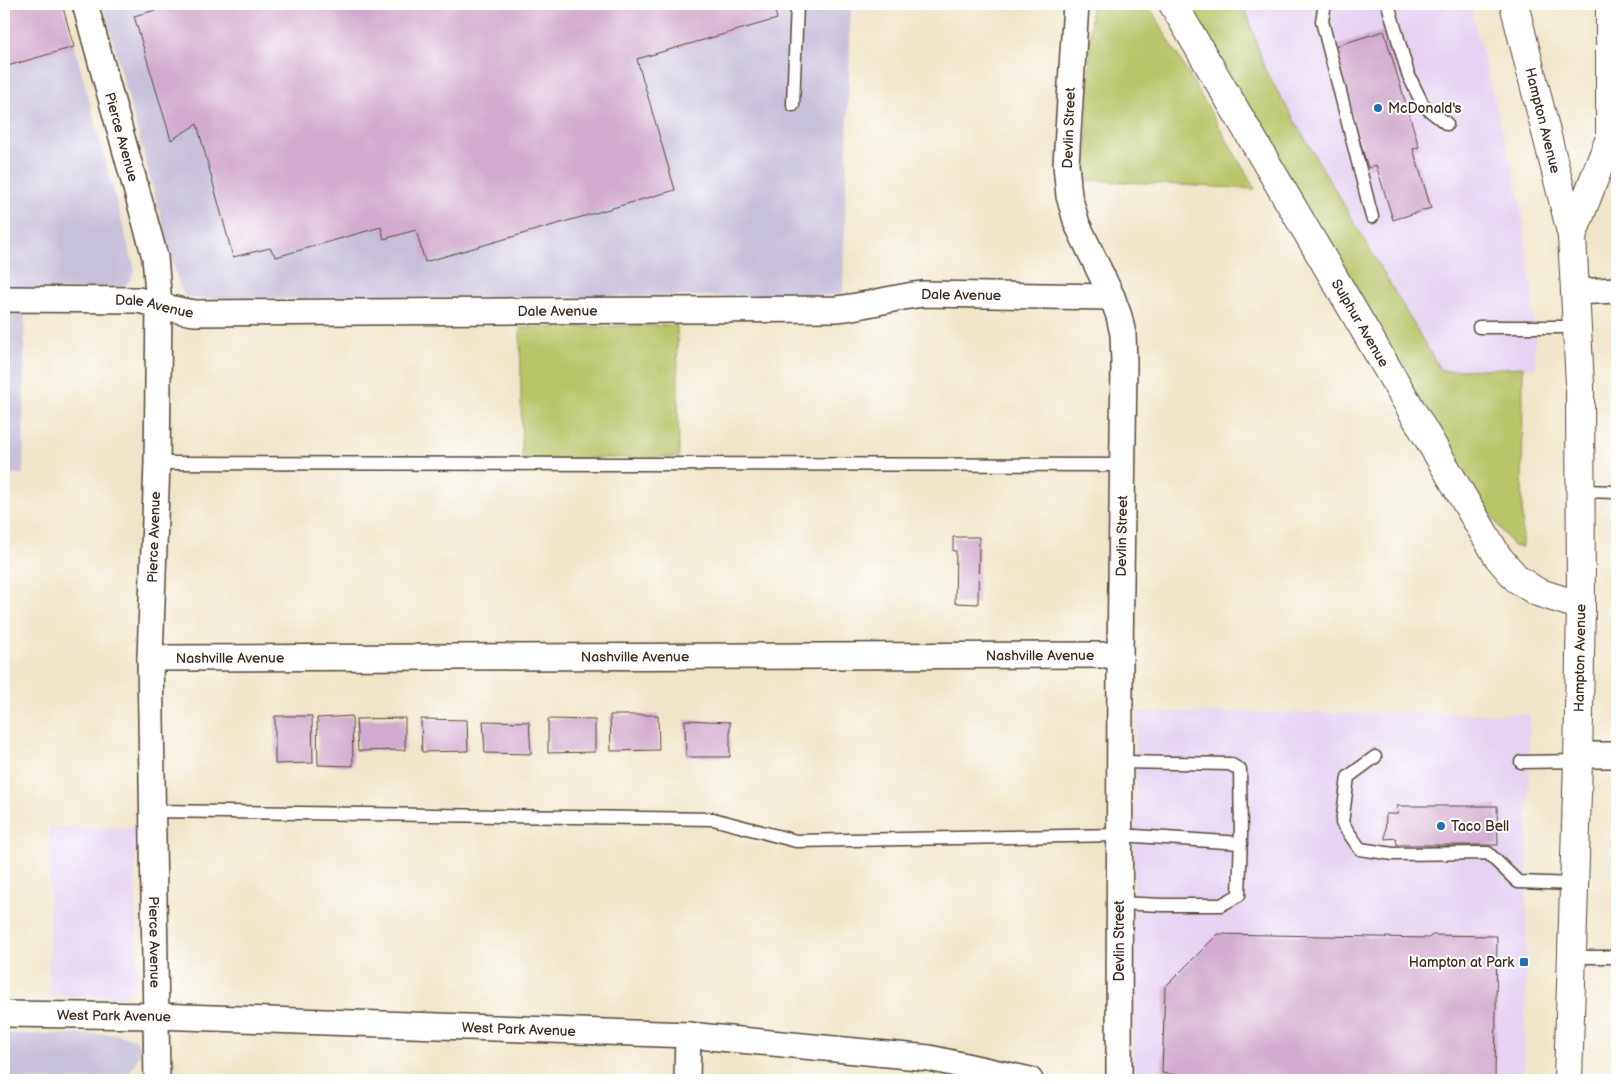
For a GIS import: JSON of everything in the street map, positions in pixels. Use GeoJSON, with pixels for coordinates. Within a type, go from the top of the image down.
{"type":"FeatureCollection","features":[{"type":"Feature","properties":{"kind":"main road","name":"Sulphur Avenue"},"geometry":{"type":"LineString","coordinates":[[1172,4],[1498,557],[1517,580],[1537,592],[1580,606]]}},
{"type":"Feature","properties":{"kind":"main road","name":"Hampton Avenue"},"geometry":{"type":"LineString","coordinates":[[1514,4],[1572,236],[1580,384],[1578,758],[1568,1080]]}},
{"type":"Feature","properties":{"kind":"main road","name":"Hampton Avenue"},"geometry":{"type":"LineString","coordinates":[[1572,236],[1610,138],[1614,47],[1610,4]]}},
{"type":"Feature","properties":{"kind":"street","name":"Pierce Avenue"},"geometry":{"type":"LineString","coordinates":[[85,4],[155,257],[159,304],[157,463],[150,658],[157,1080]]}},
{"type":"Feature","properties":{"kind":"street","name":"Devlin Street"},"geometry":{"type":"LineString","coordinates":[[1076,4],[1066,164],[1069,196],[1076,224],[1112,297],[1124,334],[1120,655],[1119,1080]]}},
{"type":"Feature","properties":{"kind":"street"},"geometry":{"type":"LineString","coordinates":[[1575,292],[1617,290]]}},
{"type":"Feature","properties":{"kind":"street","name":"Dale Avenue"},"geometry":{"type":"LineString","coordinates":[[4,299],[138,300],[195,313],[817,309],[863,306],[899,296],[923,294],[1112,297]]}},
{"type":"Feature","properties":{"kind":"street","name":"Nashville Avenue"},"geometry":{"type":"LineString","coordinates":[[150,658],[1120,655]]}},
{"type":"Feature","properties":{"kind":"street"},"geometry":{"type":"LineString","coordinates":[[1578,758],[1617,755]]}},
{"type":"Feature","properties":{"kind":"street","name":"West Park Avenue"},"geometry":{"type":"LineString","coordinates":[[4,1014],[156,1016],[688,1034],[929,1058],[1030,1080]]}},
{"type":"Feature","properties":{"kind":"street"},"geometry":{"type":"LineString","coordinates":[[687,1080],[688,1034]]}},
{"type":"Feature","properties":{"kind":"lane"},"geometry":{"type":"LineString","coordinates":[[793,105],[796,4]]}},
{"type":"Feature","properties":{"kind":"lane"},"geometry":{"type":"LineString","coordinates":[[1325,4],[1322,21],[1372,217]]}},
{"type":"Feature","properties":{"kind":"lane"},"geometry":{"type":"LineString","coordinates":[[1388,4],[1408,74],[1423,105],[1447,124]]}},
{"type":"Feature","properties":{"kind":"lane"},"geometry":{"type":"LineString","coordinates":[[1479,327],[1577,327]]}},
{"type":"Feature","properties":{"kind":"lane"},"geometry":{"type":"LineString","coordinates":[[157,463],[1123,465]]}},
{"type":"Feature","properties":{"kind":"lane"},"geometry":{"type":"LineString","coordinates":[[1580,491],[1617,492]]}},
{"type":"Feature","properties":{"kind":"lane"},"geometry":{"type":"LineString","coordinates":[[1376,757],[1348,777],[1342,823],[1360,849],[1393,854],[1488,853],[1518,882],[1575,884]]}},
{"type":"Feature","properties":{"kind":"lane"},"geometry":{"type":"LineString","coordinates":[[1521,762],[1578,758]]}},
{"type":"Feature","properties":{"kind":"lane"},"geometry":{"type":"LineString","coordinates":[[1119,903],[1220,905],[1239,895],[1241,843],[1240,770],[1230,764],[1120,762]]}},
{"type":"Feature","properties":{"kind":"lane"},"geometry":{"type":"LineString","coordinates":[[153,811],[712,819],[796,841],[1120,835],[1241,843]]}},
{"type":"Feature","properties":{"kind":"lane"},"geometry":{"type":"LineString","coordinates":[[1573,957],[1617,957]]}},
{"type":"Feature","properties":{"kind":"shaded area"},"geometry":{"type":"Polygon","coordinates":[[[4,4],[63,4],[135,270],[131,279],[124,286],[115,289],[4,290],[4,4]]]}},
{"type":"Feature","properties":{"kind":"shaded area"},"geometry":{"type":"Polygon","coordinates":[[[103,4],[851,4],[843,295],[194,299],[185,296],[179,285],[103,4]]]}},
{"type":"Feature","properties":{"kind":"shaded area"},"geometry":{"type":"Polygon","coordinates":[[[1244,4],[1470,4],[1520,199],[1532,289],[1536,367],[1441,371],[1265,70],[1244,4]]]}},
{"type":"Feature","properties":{"kind":"shaded area"},"geometry":{"type":"Polygon","coordinates":[[[4,312],[25,312],[23,474],[4,474],[4,312]]]}},
{"type":"Feature","properties":{"kind":"shaded area"},"geometry":{"type":"Polygon","coordinates":[[[1136,712],[1530,714],[1524,1080],[1135,1080],[1132,1073],[1136,712]]]}},
{"type":"Feature","properties":{"kind":"shaded area"},"geometry":{"type":"Polygon","coordinates":[[[49,827],[135,828],[137,977],[134,988],[126,995],[116,997],[49,997],[49,827]]]}},
{"type":"Feature","properties":{"kind":"shaded area"},"geometry":{"type":"Polygon","coordinates":[[[4,1034],[116,1034],[135,1039],[142,1050],[126,1080],[4,1080],[4,1034]]]}},
{"type":"Feature","properties":{"kind":"green space"},"geometry":{"type":"Polygon","coordinates":[[[1091,4],[1148,4],[1255,189],[1086,180],[1091,4]]]}},
{"type":"Feature","properties":{"kind":"green space"},"geometry":{"type":"Polygon","coordinates":[[[1188,4],[1244,4],[1265,70],[1441,371],[1523,367],[1522,547],[1513,546],[1491,515],[1426,410],[1188,4]]]}},
{"type":"Feature","properties":{"kind":"green space"},"geometry":{"type":"Polygon","coordinates":[[[677,325],[679,457],[522,459],[520,328],[677,325]]]}},
{"type":"Feature","properties":{"kind":"building"},"geometry":{"type":"Polygon","coordinates":[[[4,4],[62,4],[74,47],[4,67],[4,4]]]}},
{"type":"Feature","properties":{"kind":"building"},"geometry":{"type":"Polygon","coordinates":[[[162,4],[773,4],[777,19],[637,59],[675,190],[425,262],[416,230],[384,239],[381,227],[276,257],[270,248],[233,257],[197,124],[171,140],[134,16],[163,8],[162,4]]]}},
{"type":"Feature","properties":{"kind":"building","name":"McDonald's"},"geometry":{"type":"Polygon","coordinates":[[[1384,31],[1419,147],[1413,149],[1431,208],[1393,220],[1376,165],[1368,168],[1332,47],[1384,31]]]}},
{"type":"Feature","properties":{"kind":"building"},"geometry":{"type":"Polygon","coordinates":[[[953,537],[979,537],[978,604],[955,603],[956,551],[953,551],[953,537]]]}},
{"type":"Feature","properties":{"kind":"building"},"geometry":{"type":"Polygon","coordinates":[[[610,715],[658,715],[659,750],[611,751],[610,715]]]}},
{"type":"Feature","properties":{"kind":"building"},"geometry":{"type":"Polygon","coordinates":[[[275,716],[312,716],[313,763],[275,764],[275,716]]]}},
{"type":"Feature","properties":{"kind":"building"},"geometry":{"type":"Polygon","coordinates":[[[352,716],[353,766],[318,765],[317,718],[352,716]]]}},
{"type":"Feature","properties":{"kind":"building"},"geometry":{"type":"Polygon","coordinates":[[[405,718],[405,750],[358,751],[356,719],[405,718]]]}},
{"type":"Feature","properties":{"kind":"building"},"geometry":{"type":"Polygon","coordinates":[[[421,719],[467,720],[468,751],[422,752],[421,719]]]}},
{"type":"Feature","properties":{"kind":"building"},"geometry":{"type":"Polygon","coordinates":[[[548,719],[595,720],[595,752],[548,753],[548,719]]]}},
{"type":"Feature","properties":{"kind":"building"},"geometry":{"type":"Polygon","coordinates":[[[685,720],[730,722],[730,757],[686,757],[685,720]]]}},
{"type":"Feature","properties":{"kind":"building"},"geometry":{"type":"Polygon","coordinates":[[[483,721],[529,722],[531,754],[485,753],[483,721]]]}},
{"type":"Feature","properties":{"kind":"building","name":"Taco Bell"},"geometry":{"type":"Polygon","coordinates":[[[1397,806],[1497,806],[1498,845],[1397,845],[1396,838],[1385,839],[1386,814],[1398,814],[1397,806]]]}},
{"type":"Feature","properties":{"kind":"building"},"geometry":{"type":"Polygon","coordinates":[[[1218,934],[1429,938],[1432,935],[1497,936],[1495,1080],[1206,1080],[1162,1073],[1165,987],[1218,934]]]}},
{"type":"Feature","properties":{"kind":"place","name":"McDonald's"},"geometry":{"type":"Point","coordinates":[1378,108]}},
{"type":"Feature","properties":{"kind":"place","name":"Taco Bell"},"geometry":{"type":"Point","coordinates":[1441,826]}},
{"type":"Feature","properties":{"kind":"place","name":"Hampton at Park"},"geometry":{"type":"Point","coordinates":[1524,962]}}]}
